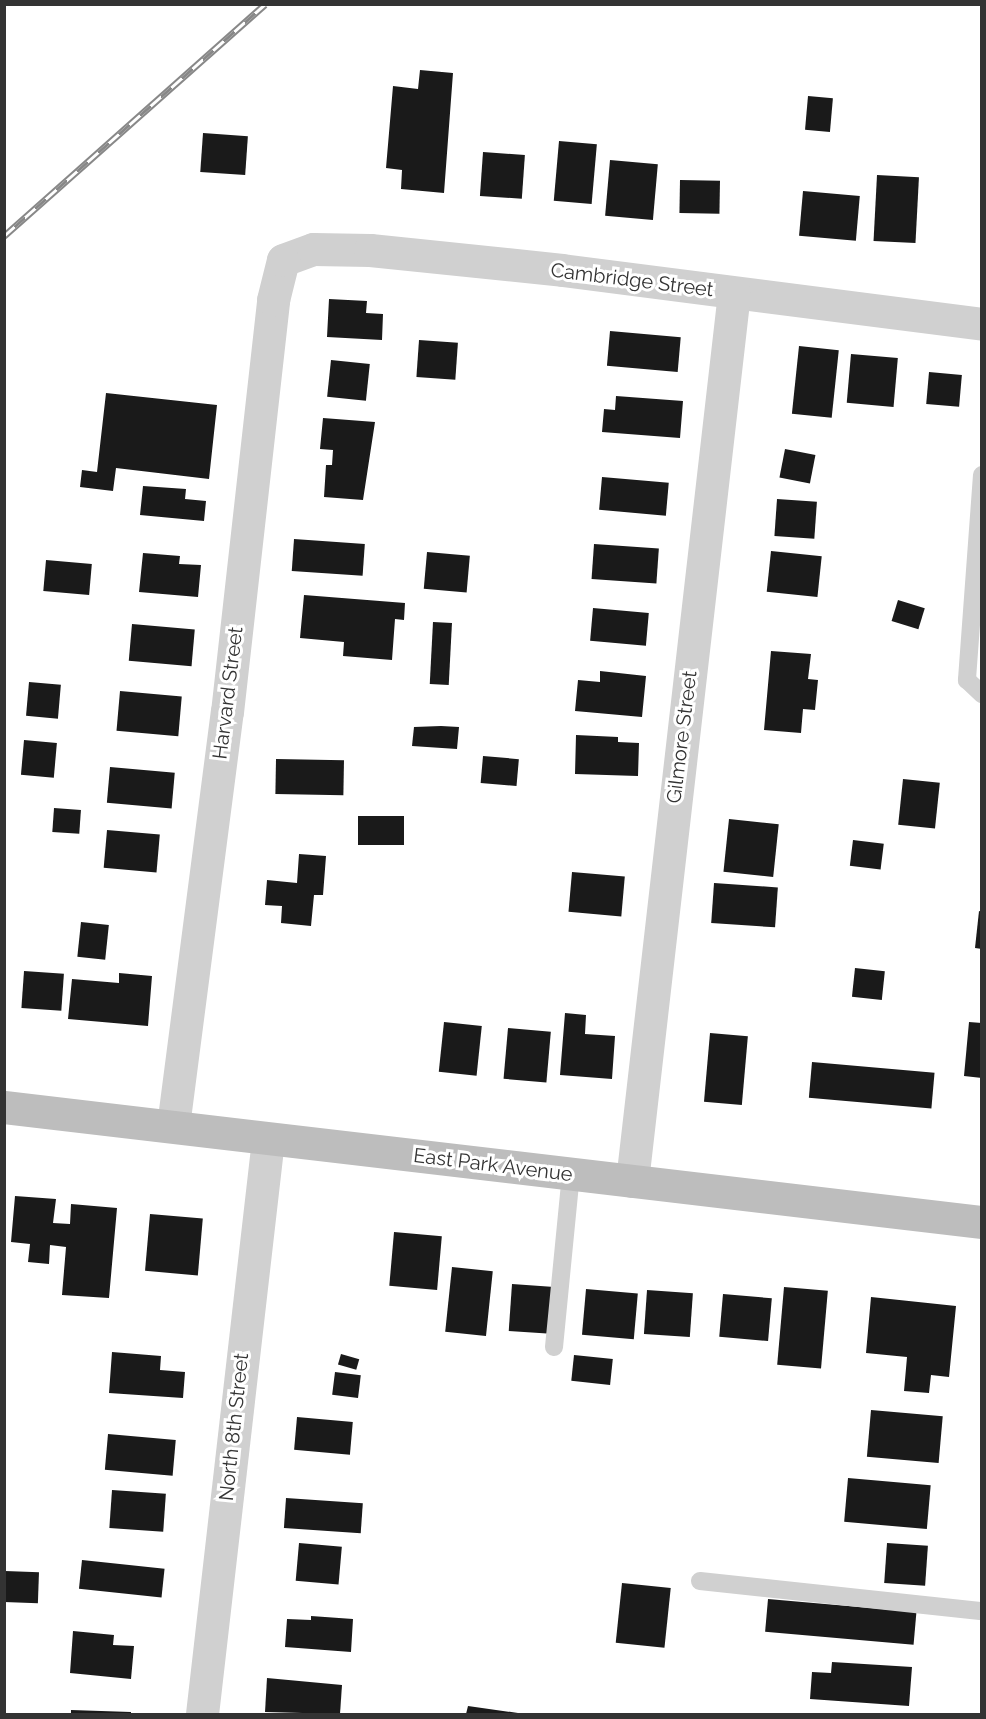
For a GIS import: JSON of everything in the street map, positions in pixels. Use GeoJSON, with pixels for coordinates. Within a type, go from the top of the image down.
{"type":"FeatureCollection","features":[{"type":"Feature","properties":{"kind":"main road","name":"East Park Avenue"},"geometry":{"type":"LineString","coordinates":[[4,1107],[981,1222]]}},
{"type":"Feature","properties":{"kind":"street","name":"Cambridge Street"},"geometry":{"type":"LineString","coordinates":[[283,260],[313,249],[370,250],[981,324]]}},
{"type":"Feature","properties":{"kind":"street","name":"Harvard Street"},"geometry":{"type":"LineString","coordinates":[[173,1126],[227,712],[273,300],[283,260]]}},
{"type":"Feature","properties":{"kind":"street","name":"Gilmore Street"},"geometry":{"type":"LineString","coordinates":[[632,1181],[734,293]]}},
{"type":"Feature","properties":{"kind":"street","name":"North 8th Street"},"geometry":{"type":"LineString","coordinates":[[202,1714],[268,1139]]}},
{"type":"Feature","properties":{"kind":"lane"},"geometry":{"type":"LineString","coordinates":[[981,475],[976,619],[967,680],[981,694]]}},
{"type":"Feature","properties":{"kind":"lane"},"geometry":{"type":"LineString","coordinates":[[554,1347],[571,1174]]}},
{"type":"Feature","properties":{"kind":"lane"},"geometry":{"type":"LineString","coordinates":[[700,1581],[981,1611]]}},
{"type":"Feature","properties":{"kind":"building"},"geometry":{"type":"Polygon","coordinates":[[[420,70],[453,73],[444,193],[401,189],[402,170],[386,168],[393,86],[418,89],[420,70]]]}},
{"type":"Feature","properties":{"kind":"building"},"geometry":{"type":"Polygon","coordinates":[[[808,96],[833,98],[830,132],[805,130],[808,96]]]}},
{"type":"Feature","properties":{"kind":"building"},"geometry":{"type":"Polygon","coordinates":[[[203,133],[248,136],[245,175],[200,172],[203,133]]]}},
{"type":"Feature","properties":{"kind":"building"},"geometry":{"type":"Polygon","coordinates":[[[559,141],[597,144],[592,204],[554,201],[559,141]]]}},
{"type":"Feature","properties":{"kind":"building"},"geometry":{"type":"Polygon","coordinates":[[[483,152],[525,155],[522,199],[480,196],[483,152]]]}},
{"type":"Feature","properties":{"kind":"building"},"geometry":{"type":"Polygon","coordinates":[[[610,160],[658,164],[653,220],[605,216],[610,160]]]}},
{"type":"Feature","properties":{"kind":"building"},"geometry":{"type":"Polygon","coordinates":[[[877,175],[919,177],[915,243],[874,241],[877,175]]]}},
{"type":"Feature","properties":{"kind":"building"},"geometry":{"type":"Polygon","coordinates":[[[680,180],[720,181],[719,214],[679,213],[680,180]]]}},
{"type":"Feature","properties":{"kind":"building"},"geometry":{"type":"Polygon","coordinates":[[[803,191],[860,196],[856,241],[799,236],[803,191]]]}},
{"type":"Feature","properties":{"kind":"building"},"geometry":{"type":"Polygon","coordinates":[[[329,299],[367,301],[366,313],[383,314],[382,340],[327,337],[329,299]]]}},
{"type":"Feature","properties":{"kind":"building"},"geometry":{"type":"Polygon","coordinates":[[[610,331],[681,337],[678,372],[607,366],[610,331]]]}},
{"type":"Feature","properties":{"kind":"building"},"geometry":{"type":"Polygon","coordinates":[[[419,340],[458,343],[455,380],[416,377],[419,340]]]}},
{"type":"Feature","properties":{"kind":"building"},"geometry":{"type":"Polygon","coordinates":[[[799,346],[839,350],[832,418],[792,414],[799,346]]]}},
{"type":"Feature","properties":{"kind":"building"},"geometry":{"type":"Polygon","coordinates":[[[851,354],[898,358],[894,407],[847,403],[851,354]]]}},
{"type":"Feature","properties":{"kind":"building"},"geometry":{"type":"Polygon","coordinates":[[[331,360],[370,364],[366,401],[327,397],[331,360]]]}},
{"type":"Feature","properties":{"kind":"building"},"geometry":{"type":"Polygon","coordinates":[[[929,372],[962,375],[959,407],[926,404],[929,372]]]}},
{"type":"Feature","properties":{"kind":"building"},"geometry":{"type":"Polygon","coordinates":[[[106,393],[217,405],[209,479],[116,468],[113,491],[80,487],[82,470],[97,472],[106,393]]]}},
{"type":"Feature","properties":{"kind":"building"},"geometry":{"type":"Polygon","coordinates":[[[616,396],[683,401],[680,438],[602,432],[604,409],[615,410],[616,396]]]}},
{"type":"Feature","properties":{"kind":"building"},"geometry":{"type":"Polygon","coordinates":[[[323,418],[375,422],[363,500],[324,497],[326,465],[332,465],[333,450],[320,449],[323,418]]]}},
{"type":"Feature","properties":{"kind":"building"},"geometry":{"type":"Polygon","coordinates":[[[785,449],[815,455],[810,483],[779,477],[785,449]]]}},
{"type":"Feature","properties":{"kind":"building"},"geometry":{"type":"Polygon","coordinates":[[[602,477],[669,483],[666,516],[599,510],[602,477]]]}},
{"type":"Feature","properties":{"kind":"building"},"geometry":{"type":"Polygon","coordinates":[[[143,486],[186,489],[185,499],[206,501],[204,521],[140,515],[143,486]]]}},
{"type":"Feature","properties":{"kind":"building"},"geometry":{"type":"Polygon","coordinates":[[[777,499],[817,502],[814,539],[774,536],[777,499]]]}},
{"type":"Feature","properties":{"kind":"building"},"geometry":{"type":"Polygon","coordinates":[[[294,539],[365,544],[363,576],[292,571],[294,539]]]}},
{"type":"Feature","properties":{"kind":"building"},"geometry":{"type":"Polygon","coordinates":[[[594,544],[659,549],[656,583],[592,579],[594,544]]]}},
{"type":"Feature","properties":{"kind":"building"},"geometry":{"type":"Polygon","coordinates":[[[771,551],[822,556],[817,597],[767,592],[771,551]]]}},
{"type":"Feature","properties":{"kind":"building"},"geometry":{"type":"Polygon","coordinates":[[[427,552],[470,556],[467,593],[424,589],[427,552]]]}},
{"type":"Feature","properties":{"kind":"building"},"geometry":{"type":"Polygon","coordinates":[[[143,553],[180,556],[179,564],[201,565],[198,597],[139,592],[143,553]]]}},
{"type":"Feature","properties":{"kind":"building"},"geometry":{"type":"Polygon","coordinates":[[[46,560],[92,564],[89,595],[43,591],[46,560]]]}},
{"type":"Feature","properties":{"kind":"building"},"geometry":{"type":"Polygon","coordinates":[[[304,595],[405,603],[404,620],[395,619],[392,660],[343,656],[344,642],[300,638],[304,595]]]}},
{"type":"Feature","properties":{"kind":"building"},"geometry":{"type":"Polygon","coordinates":[[[898,600],[925,608],[918,629],[892,621],[898,600]]]}},
{"type":"Feature","properties":{"kind":"building"},"geometry":{"type":"Polygon","coordinates":[[[593,608],[649,613],[646,646],[590,641],[593,608]]]}},
{"type":"Feature","properties":{"kind":"building"},"geometry":{"type":"Polygon","coordinates":[[[433,622],[452,623],[449,685],[430,684],[433,622]]]}},
{"type":"Feature","properties":{"kind":"building"},"geometry":{"type":"Polygon","coordinates":[[[132,624],[195,629],[192,666],[129,661],[132,624]]]}},
{"type":"Feature","properties":{"kind":"building"},"geometry":{"type":"Polygon","coordinates":[[[771,651],[811,654],[808,679],[818,680],[815,710],[803,709],[801,733],[764,730],[771,651]]]}},
{"type":"Feature","properties":{"kind":"building"},"geometry":{"type":"Polygon","coordinates":[[[600,671],[646,676],[642,717],[575,711],[578,680],[600,682],[600,671]]]}},
{"type":"Feature","properties":{"kind":"building"},"geometry":{"type":"Polygon","coordinates":[[[29,682],[61,685],[58,719],[26,716],[29,682]]]}},
{"type":"Feature","properties":{"kind":"building"},"geometry":{"type":"Polygon","coordinates":[[[120,691],[182,696],[178,736],[117,731],[120,691]]]}},
{"type":"Feature","properties":{"kind":"building"},"geometry":{"type":"Polygon","coordinates":[[[414,727],[459,727],[457,749],[412,746],[414,727]]]}},
{"type":"Feature","properties":{"kind":"building"},"geometry":{"type":"Polygon","coordinates":[[[576,735],[618,737],[618,742],[639,743],[638,776],[575,774],[576,735]]]}},
{"type":"Feature","properties":{"kind":"building"},"geometry":{"type":"Polygon","coordinates":[[[24,740],[57,743],[54,778],[21,775],[24,740]]]}},
{"type":"Feature","properties":{"kind":"building"},"geometry":{"type":"Polygon","coordinates":[[[483,756],[519,759],[517,786],[481,783],[483,756]]]}},
{"type":"Feature","properties":{"kind":"building"},"geometry":{"type":"Polygon","coordinates":[[[276,759],[344,760],[343,795],[275,794],[276,759]]]}},
{"type":"Feature","properties":{"kind":"building"},"geometry":{"type":"Polygon","coordinates":[[[110,767],[175,773],[172,809],[107,803],[110,767]]]}},
{"type":"Feature","properties":{"kind":"building"},"geometry":{"type":"Polygon","coordinates":[[[903,779],[940,783],[935,829],[898,825],[903,779]]]}},
{"type":"Feature","properties":{"kind":"building"},"geometry":{"type":"Polygon","coordinates":[[[54,808],[81,810],[79,834],[52,832],[54,808]]]}},
{"type":"Feature","properties":{"kind":"building"},"geometry":{"type":"Polygon","coordinates":[[[358,816],[404,816],[404,845],[358,845],[358,816]]]}},
{"type":"Feature","properties":{"kind":"building"},"geometry":{"type":"Polygon","coordinates":[[[729,819],[779,824],[773,877],[723,872],[729,819]]]}},
{"type":"Feature","properties":{"kind":"building"},"geometry":{"type":"Polygon","coordinates":[[[107,830],[160,835],[156,872],[104,868],[107,830]]]}},
{"type":"Feature","properties":{"kind":"building"},"geometry":{"type":"Polygon","coordinates":[[[853,840],[884,844],[881,870],[850,866],[853,840]]]}},
{"type":"Feature","properties":{"kind":"building"},"geometry":{"type":"Polygon","coordinates":[[[299,854],[326,856],[323,895],[314,895],[311,926],[281,923],[282,906],[265,905],[267,880],[297,883],[299,854]]]}},
{"type":"Feature","properties":{"kind":"building"},"geometry":{"type":"Polygon","coordinates":[[[572,872],[625,877],[621,916],[569,912],[572,872]]]}},
{"type":"Feature","properties":{"kind":"building"},"geometry":{"type":"Polygon","coordinates":[[[714,883],[778,887],[775,927],[711,923],[714,883]]]}},
{"type":"Feature","properties":{"kind":"building"},"geometry":{"type":"Polygon","coordinates":[[[979,911],[982,912],[982,949],[975,948],[979,911]]]}},
{"type":"Feature","properties":{"kind":"building"},"geometry":{"type":"Polygon","coordinates":[[[81,922],[109,925],[105,960],[77,957],[81,922]]]}},
{"type":"Feature","properties":{"kind":"building"},"geometry":{"type":"Polygon","coordinates":[[[855,968],[885,971],[882,1000],[852,997],[855,968]]]}},
{"type":"Feature","properties":{"kind":"building"},"geometry":{"type":"Polygon","coordinates":[[[24,971],[64,974],[61,1011],[21,1008],[24,971]]]}},
{"type":"Feature","properties":{"kind":"building"},"geometry":{"type":"Polygon","coordinates":[[[119,973],[152,976],[148,1026],[68,1019],[72,979],[119,983],[119,973]]]}},
{"type":"Feature","properties":{"kind":"building"},"geometry":{"type":"Polygon","coordinates":[[[565,1013],[586,1015],[585,1034],[615,1036],[612,1079],[560,1075],[565,1013]]]}},
{"type":"Feature","properties":{"kind":"building"},"geometry":{"type":"Polygon","coordinates":[[[444,1022],[482,1026],[477,1076],[439,1072],[444,1022]]]}},
{"type":"Feature","properties":{"kind":"building"},"geometry":{"type":"Polygon","coordinates":[[[969,1022],[982,1023],[982,1078],[964,1076],[969,1022]]]}},
{"type":"Feature","properties":{"kind":"building"},"geometry":{"type":"Polygon","coordinates":[[[508,1028],[551,1032],[546,1083],[504,1079],[508,1028]]]}},
{"type":"Feature","properties":{"kind":"building"},"geometry":{"type":"Polygon","coordinates":[[[710,1033],[748,1036],[742,1105],[704,1102],[710,1033]]]}},
{"type":"Feature","properties":{"kind":"building"},"geometry":{"type":"Polygon","coordinates":[[[812,1062],[935,1073],[931,1109],[809,1098],[812,1062]]]}},
{"type":"Feature","properties":{"kind":"building"},"geometry":{"type":"Polygon","coordinates":[[[15,1196],[56,1199],[53,1223],[70,1224],[71,1204],[117,1208],[109,1298],[62,1295],[66,1247],[50,1245],[49,1264],[28,1262],[30,1244],[11,1242],[15,1196]]]}},
{"type":"Feature","properties":{"kind":"building"},"geometry":{"type":"Polygon","coordinates":[[[150,1214],[203,1219],[198,1275],[145,1271],[150,1214]]]}},
{"type":"Feature","properties":{"kind":"building"},"geometry":{"type":"Polygon","coordinates":[[[394,1232],[442,1236],[437,1290],[389,1286],[394,1232]]]}},
{"type":"Feature","properties":{"kind":"building"},"geometry":{"type":"Polygon","coordinates":[[[452,1267],[493,1271],[486,1336],[445,1332],[452,1267]]]}},
{"type":"Feature","properties":{"kind":"building"},"geometry":{"type":"Polygon","coordinates":[[[512,1284],[558,1287],[555,1334],[509,1331],[512,1284]]]}},
{"type":"Feature","properties":{"kind":"building"},"geometry":{"type":"Polygon","coordinates":[[[784,1287],[828,1291],[821,1369],[777,1365],[784,1287]]]}},
{"type":"Feature","properties":{"kind":"building"},"geometry":{"type":"Polygon","coordinates":[[[586,1289],[638,1294],[634,1339],[582,1335],[586,1289]]]}},
{"type":"Feature","properties":{"kind":"building"},"geometry":{"type":"Polygon","coordinates":[[[647,1290],[693,1293],[690,1337],[644,1334],[647,1290]]]}},
{"type":"Feature","properties":{"kind":"building"},"geometry":{"type":"Polygon","coordinates":[[[723,1294],[772,1298],[768,1341],[719,1337],[723,1294]]]}},
{"type":"Feature","properties":{"kind":"building"},"geometry":{"type":"Polygon","coordinates":[[[871,1297],[956,1306],[949,1377],[931,1375],[929,1393],[904,1391],[907,1357],[866,1353],[871,1297]]]}},
{"type":"Feature","properties":{"kind":"building"},"geometry":{"type":"Polygon","coordinates":[[[112,1352],[161,1356],[160,1370],[185,1372],[183,1398],[109,1393],[112,1352]]]}},
{"type":"Feature","properties":{"kind":"building"},"geometry":{"type":"Polygon","coordinates":[[[341,1354],[359,1359],[356,1370],[338,1365],[341,1354]]]}},
{"type":"Feature","properties":{"kind":"building"},"geometry":{"type":"Polygon","coordinates":[[[574,1355],[613,1359],[610,1385],[571,1381],[574,1355]]]}},
{"type":"Feature","properties":{"kind":"building"},"geometry":{"type":"Polygon","coordinates":[[[335,1372],[361,1375],[358,1398],[332,1395],[335,1372]]]}},
{"type":"Feature","properties":{"kind":"building"},"geometry":{"type":"Polygon","coordinates":[[[871,1410],[943,1416],[939,1463],[867,1457],[871,1410]]]}},
{"type":"Feature","properties":{"kind":"building"},"geometry":{"type":"Polygon","coordinates":[[[297,1417],[353,1422],[350,1455],[294,1450],[297,1417]]]}},
{"type":"Feature","properties":{"kind":"building"},"geometry":{"type":"Polygon","coordinates":[[[108,1434],[176,1440],[173,1476],[105,1470],[108,1434]]]}},
{"type":"Feature","properties":{"kind":"building"},"geometry":{"type":"Polygon","coordinates":[[[848,1478],[931,1485],[927,1529],[844,1522],[848,1478]]]}},
{"type":"Feature","properties":{"kind":"building"},"geometry":{"type":"Polygon","coordinates":[[[112,1490],[166,1494],[163,1532],[109,1528],[112,1490]]]}},
{"type":"Feature","properties":{"kind":"building"},"geometry":{"type":"Polygon","coordinates":[[[286,1498],[363,1503],[361,1533],[284,1528],[286,1498]]]}},
{"type":"Feature","properties":{"kind":"building"},"geometry":{"type":"Polygon","coordinates":[[[299,1543],[342,1547],[339,1585],[296,1581],[299,1543]]]}},
{"type":"Feature","properties":{"kind":"building"},"geometry":{"type":"Polygon","coordinates":[[[887,1543],[928,1546],[925,1586],[884,1583],[887,1543]]]}},
{"type":"Feature","properties":{"kind":"building"},"geometry":{"type":"Polygon","coordinates":[[[82,1560],[165,1569],[162,1598],[79,1589],[82,1560]]]}},
{"type":"Feature","properties":{"kind":"building"},"geometry":{"type":"Polygon","coordinates":[[[5,1571],[39,1572],[38,1603],[4,1602],[5,1571]]]}},
{"type":"Feature","properties":{"kind":"building"},"geometry":{"type":"Polygon","coordinates":[[[622,1583],[671,1588],[664,1648],[616,1643],[622,1583]]]}},
{"type":"Feature","properties":{"kind":"building"},"geometry":{"type":"Polygon","coordinates":[[[768,1599],[916,1612],[914,1645],[765,1632],[768,1599]]]}},
{"type":"Feature","properties":{"kind":"building"},"geometry":{"type":"Polygon","coordinates":[[[311,1616],[353,1619],[351,1652],[285,1647],[287,1619],[311,1620],[311,1616]]]}},
{"type":"Feature","properties":{"kind":"building"},"geometry":{"type":"Polygon","coordinates":[[[73,1631],[114,1635],[113,1645],[134,1646],[131,1679],[70,1673],[73,1631]]]}},
{"type":"Feature","properties":{"kind":"building"},"geometry":{"type":"Polygon","coordinates":[[[832,1662],[912,1667],[909,1706],[810,1699],[812,1672],[831,1673],[832,1662]]]}},
{"type":"Feature","properties":{"kind":"building"},"geometry":{"type":"Polygon","coordinates":[[[267,1678],[342,1685],[340,1714],[265,1712],[267,1678]]]}},
{"type":"Feature","properties":{"kind":"building"},"geometry":{"type":"Polygon","coordinates":[[[468,1706],[518,1713],[518,1714],[466,1714],[468,1706]]]}},
{"type":"Feature","properties":{"kind":"building"},"geometry":{"type":"Polygon","coordinates":[[[71,1710],[131,1712],[131,1714],[71,1714],[71,1710]]]}},
{"type":"Feature","properties":{"kind":"railway"},"geometry":{"type":"LineString","coordinates":[[4,236],[265,4]]}}]}
